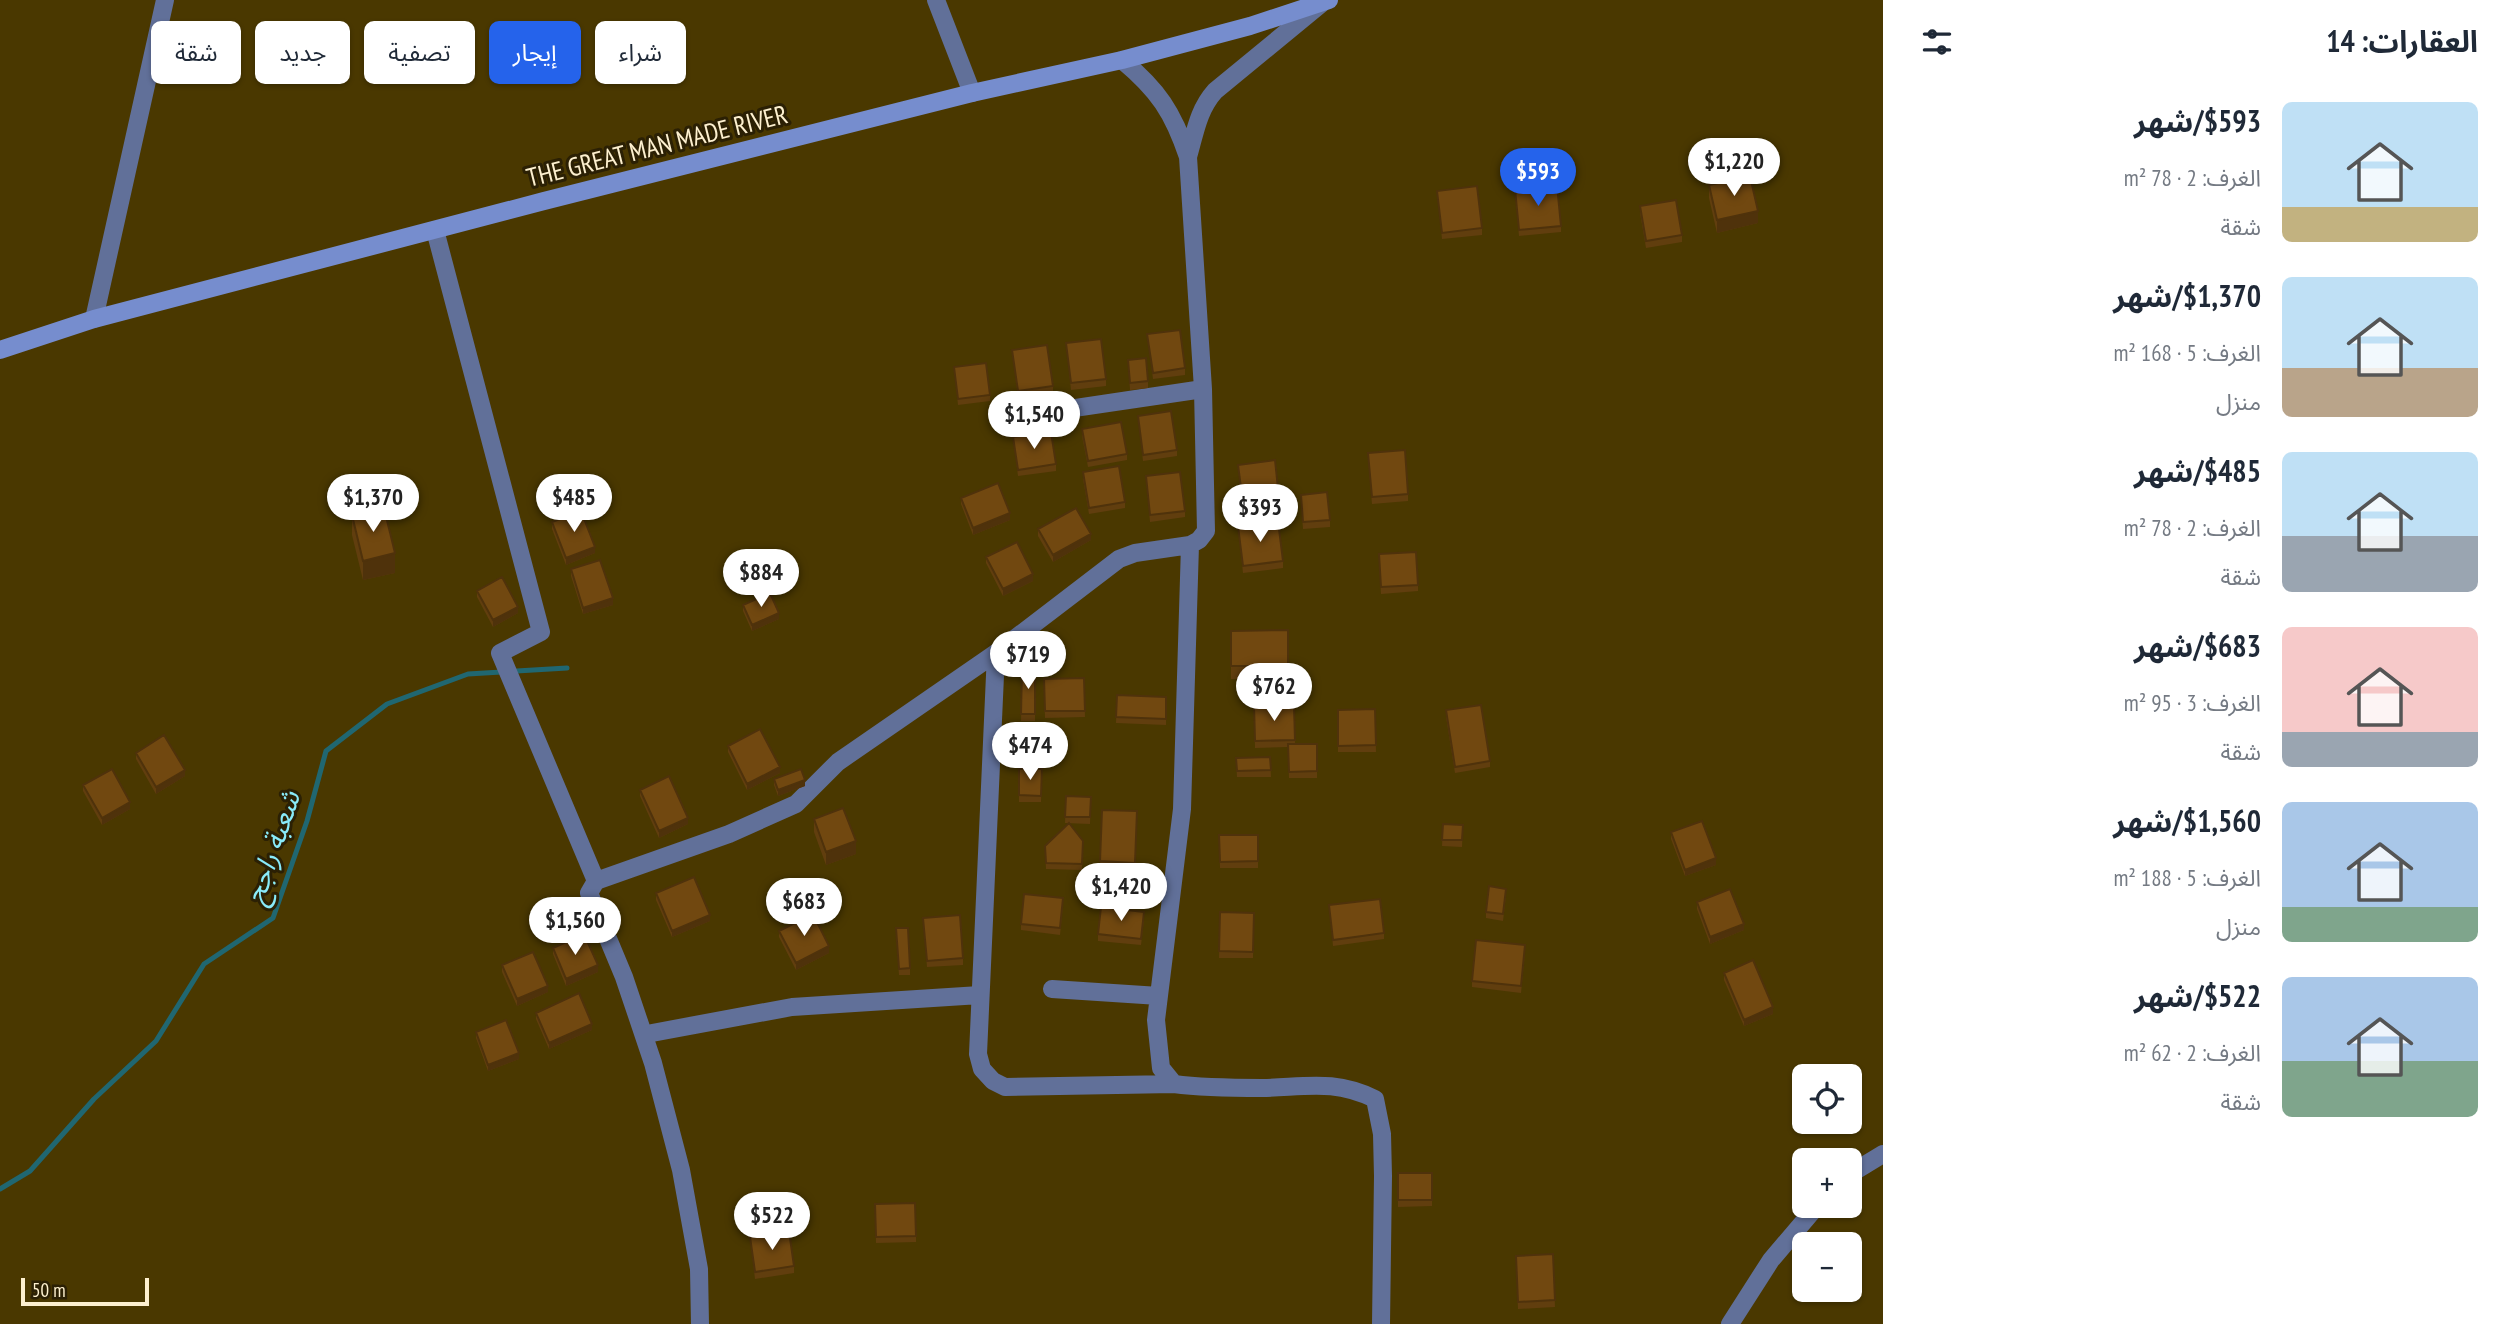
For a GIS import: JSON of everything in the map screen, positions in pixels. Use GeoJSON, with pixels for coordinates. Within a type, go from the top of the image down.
{"type":"FeatureCollection","features":[{"type":"Feature","properties":{"kind":"main road","name":"THE GREAT MAN MADE RIVER"},"geometry":{"type":"LineString","coordinates":[[0,350],[94,319],[972,93],[1122,60],[1250,26],[1326,1]]}},
{"type":"Feature","properties":{"kind":"street"},"geometry":{"type":"LineString","coordinates":[[94,319],[164,0]]}},
{"type":"Feature","properties":{"kind":"street"},"geometry":{"type":"LineString","coordinates":[[936,0],[972,93]]}},
{"type":"Feature","properties":{"kind":"street"},"geometry":{"type":"LineString","coordinates":[[1188,157],[1199,116],[1209,97],[1326,1]]}},
{"type":"Feature","properties":{"kind":"street"},"geometry":{"type":"LineString","coordinates":[[700,1324],[699,1269],[681,1170],[653,1063],[624,977],[589,893],[596,881],[729,834],[796,804],[838,762],[996,653],[1119,559],[1144,551],[1190,545],[1199,540],[1206,531],[1203,389],[1188,157],[1178,126],[1163,102],[1148,81],[1122,60]]}},
{"type":"Feature","properties":{"kind":"street"},"geometry":{"type":"LineString","coordinates":[[435,230],[541,632],[500,653],[596,881]]}},
{"type":"Feature","properties":{"kind":"street"},"geometry":{"type":"LineString","coordinates":[[1001,419],[1203,389]]}},
{"type":"Feature","properties":{"kind":"street"},"geometry":{"type":"LineString","coordinates":[[1174,1084],[1161,1068],[1156,1020],[1182,809],[1190,545]]}},
{"type":"Feature","properties":{"kind":"street"},"geometry":{"type":"LineString","coordinates":[[996,653],[978,1054],[982,1069],[993,1081],[1005,1087],[1174,1084],[1222,1088],[1316,1085],[1353,1088],[1375,1099],[1382,1134],[1384,1176],[1381,1324]]}},
{"type":"Feature","properties":{"kind":"street"},"geometry":{"type":"LineString","coordinates":[[1052,989],[1159,996]]}},
{"type":"Feature","properties":{"kind":"street"},"geometry":{"type":"LineString","coordinates":[[652,1033],[792,1007],[980,995]]}},
{"type":"Feature","properties":{"kind":"street"},"geometry":{"type":"LineString","coordinates":[[1862,1167],[1883,1154]]}},
{"type":"Feature","properties":{"kind":"street"},"geometry":{"type":"LineString","coordinates":[[1730,1324],[1771,1260],[1806,1218]]}},
{"type":"Feature","properties":{"kind":"building"},"geometry":{"type":"Polygon","coordinates":[[[1750,176],[1758,211],[1717,220],[1709,185],[1750,176]]]}},
{"type":"Feature","properties":{"kind":"building"},"geometry":{"type":"Polygon","coordinates":[[[1557,185],[1561,226],[1519,230],[1515,189],[1557,185]]]}},
{"type":"Feature","properties":{"kind":"building"},"geometry":{"type":"Polygon","coordinates":[[[1477,186],[1482,228],[1442,233],[1437,191],[1477,186]]]}},
{"type":"Feature","properties":{"kind":"building"},"geometry":{"type":"Polygon","coordinates":[[[1676,200],[1682,235],[1646,241],[1640,206],[1676,200]]]}},
{"type":"Feature","properties":{"kind":"building"},"geometry":{"type":"Polygon","coordinates":[[[1180,330],[1185,368],[1153,373],[1147,334],[1180,330]]]}},
{"type":"Feature","properties":{"kind":"building"},"geometry":{"type":"Polygon","coordinates":[[[1101,339],[1106,379],[1071,383],[1066,343],[1101,339]]]}},
{"type":"Feature","properties":{"kind":"building"},"geometry":{"type":"Polygon","coordinates":[[[1047,345],[1053,386],[1018,391],[1012,350],[1047,345]]]}},
{"type":"Feature","properties":{"kind":"building"},"geometry":{"type":"Polygon","coordinates":[[[1146,358],[1148,381],[1130,383],[1128,360],[1146,358]]]}},
{"type":"Feature","properties":{"kind":"building"},"geometry":{"type":"Polygon","coordinates":[[[986,363],[990,395],[958,399],[954,367],[986,363]]]}},
{"type":"Feature","properties":{"kind":"building"},"geometry":{"type":"Polygon","coordinates":[[[1171,411],[1177,450],[1143,455],[1138,416],[1171,411]]]}},
{"type":"Feature","properties":{"kind":"building"},"geometry":{"type":"Polygon","coordinates":[[[1121,422],[1127,454],[1088,461],[1082,429],[1121,422]]]}},
{"type":"Feature","properties":{"kind":"building"},"geometry":{"type":"Polygon","coordinates":[[[1051,432],[1056,464],[1018,470],[1013,437],[1051,432]]]}},
{"type":"Feature","properties":{"kind":"building"},"geometry":{"type":"Polygon","coordinates":[[[1405,450],[1408,494],[1372,497],[1368,453],[1405,450]]]}},
{"type":"Feature","properties":{"kind":"building"},"geometry":{"type":"Polygon","coordinates":[[[1275,460],[1279,498],[1243,503],[1238,465],[1275,460]]]}},
{"type":"Feature","properties":{"kind":"building"},"geometry":{"type":"Polygon","coordinates":[[[1119,466],[1125,502],[1089,508],[1083,472],[1119,466]]]}},
{"type":"Feature","properties":{"kind":"building"},"geometry":{"type":"Polygon","coordinates":[[[1180,472],[1185,511],[1150,515],[1146,476],[1180,472]]]}},
{"type":"Feature","properties":{"kind":"building"},"geometry":{"type":"Polygon","coordinates":[[[998,483],[1010,513],[973,528],[961,498],[998,483]]]}},
{"type":"Feature","properties":{"kind":"building"},"geometry":{"type":"Polygon","coordinates":[[[1327,492],[1330,520],[1303,522],[1301,495],[1327,492]]]}},
{"type":"Feature","properties":{"kind":"building"},"geometry":{"type":"Polygon","coordinates":[[[384,508],[395,553],[363,561],[352,515],[384,508]]]}},
{"type":"Feature","properties":{"kind":"building"},"geometry":{"type":"Polygon","coordinates":[[[1076,508],[1091,534],[1053,555],[1038,529],[1076,508]]]}},
{"type":"Feature","properties":{"kind":"building"},"geometry":{"type":"Polygon","coordinates":[[[581,511],[595,547],[566,558],[552,522],[581,511]]]}},
{"type":"Feature","properties":{"kind":"building"},"geometry":{"type":"Polygon","coordinates":[[[1278,521],[1283,561],[1243,566],[1238,526],[1278,521]]]}},
{"type":"Feature","properties":{"kind":"building"},"geometry":{"type":"Polygon","coordinates":[[[1017,542],[1033,574],[1003,589],[986,557],[1017,542]]]}},
{"type":"Feature","properties":{"kind":"building"},"geometry":{"type":"Polygon","coordinates":[[[1416,552],[1418,585],[1381,587],[1379,554],[1416,552]]]}},
{"type":"Feature","properties":{"kind":"building"},"geometry":{"type":"Polygon","coordinates":[[[600,560],[613,598],[583,608],[571,569],[600,560]]]}},
{"type":"Feature","properties":{"kind":"building"},"geometry":{"type":"Polygon","coordinates":[[[502,577],[518,607],[493,620],[477,591],[502,577]]]}},
{"type":"Feature","properties":{"kind":"building"},"geometry":{"type":"Polygon","coordinates":[[[770,593],[779,613],[752,625],[743,605],[770,593]]]}},
{"type":"Feature","properties":{"kind":"building"},"geometry":{"type":"Polygon","coordinates":[[[1288,630],[1288,666],[1231,666],[1231,631],[1288,630]]]}},
{"type":"Feature","properties":{"kind":"building"},"geometry":{"type":"Polygon","coordinates":[[[1022,667],[1035,667],[1035,714],[1021,714],[1022,667]]]}},
{"type":"Feature","properties":{"kind":"building"},"geometry":{"type":"Polygon","coordinates":[[[1084,678],[1085,711],[1045,711],[1044,679],[1084,678]]]}},
{"type":"Feature","properties":{"kind":"building"},"geometry":{"type":"Polygon","coordinates":[[[1117,695],[1166,697],[1166,719],[1116,717],[1117,695]]]}},
{"type":"Feature","properties":{"kind":"building"},"geometry":{"type":"Polygon","coordinates":[[[1254,705],[1294,705],[1295,740],[1255,741],[1254,705]]]}},
{"type":"Feature","properties":{"kind":"building"},"geometry":{"type":"Polygon","coordinates":[[[1481,705],[1490,761],[1455,767],[1446,710],[1481,705]]]}},
{"type":"Feature","properties":{"kind":"building"},"geometry":{"type":"Polygon","coordinates":[[[1375,709],[1376,745],[1338,746],[1338,710],[1375,709]]]}},
{"type":"Feature","properties":{"kind":"building"},"geometry":{"type":"Polygon","coordinates":[[[760,729],[780,767],[747,784],[728,746],[760,729]]]}},
{"type":"Feature","properties":{"kind":"building"},"geometry":{"type":"Polygon","coordinates":[[[164,735],[185,770],[156,787],[136,753],[164,735]]]}},
{"type":"Feature","properties":{"kind":"building"},"geometry":{"type":"Polygon","coordinates":[[[1288,744],[1317,744],[1317,771],[1289,772],[1288,744]]]}},
{"type":"Feature","properties":{"kind":"building"},"geometry":{"type":"Polygon","coordinates":[[[1270,757],[1271,770],[1237,771],[1236,758],[1270,757]]]}},
{"type":"Feature","properties":{"kind":"building"},"geometry":{"type":"Polygon","coordinates":[[[112,769],[130,802],[102,818],[83,785],[112,769]]]}},
{"type":"Feature","properties":{"kind":"building"},"geometry":{"type":"Polygon","coordinates":[[[801,769],[805,780],[778,790],[774,779],[801,769]]]}},
{"type":"Feature","properties":{"kind":"building"},"geometry":{"type":"Polygon","coordinates":[[[1019,769],[1042,769],[1041,796],[1019,795],[1019,769]]]}},
{"type":"Feature","properties":{"kind":"building"},"geometry":{"type":"Polygon","coordinates":[[[669,776],[688,818],[659,831],[640,790],[669,776]]]}},
{"type":"Feature","properties":{"kind":"building"},"geometry":{"type":"Polygon","coordinates":[[[1066,796],[1091,797],[1090,817],[1065,817],[1066,796]]]}},
{"type":"Feature","properties":{"kind":"building"},"geometry":{"type":"Polygon","coordinates":[[[843,808],[856,841],[826,852],[814,819],[843,808]]]}},
{"type":"Feature","properties":{"kind":"building"},"geometry":{"type":"Polygon","coordinates":[[[1102,810],[1137,811],[1135,863],[1100,861],[1102,810]]]}},
{"type":"Feature","properties":{"kind":"building"},"geometry":{"type":"Polygon","coordinates":[[[1702,821],[1716,858],[1685,870],[1671,832],[1702,821]]]}},
{"type":"Feature","properties":{"kind":"building"},"geometry":{"type":"Polygon","coordinates":[[[1069,823],[1083,841],[1082,864],[1046,863],[1045,846],[1069,823]]]}},
{"type":"Feature","properties":{"kind":"building"},"geometry":{"type":"Polygon","coordinates":[[[1443,824],[1463,825],[1462,840],[1442,840],[1443,824]]]}},
{"type":"Feature","properties":{"kind":"building"},"geometry":{"type":"Polygon","coordinates":[[[1219,835],[1258,835],[1258,861],[1220,862],[1219,835]]]}},
{"type":"Feature","properties":{"kind":"building"},"geometry":{"type":"Polygon","coordinates":[[[694,877],[710,915],[672,931],[656,893],[694,877]]]}},
{"type":"Feature","properties":{"kind":"building"},"geometry":{"type":"Polygon","coordinates":[[[1489,886],[1506,889],[1503,914],[1486,912],[1489,886]]]}},
{"type":"Feature","properties":{"kind":"building"},"geometry":{"type":"Polygon","coordinates":[[[1730,889],[1744,924],[1710,937],[1697,902],[1730,889]]]}},
{"type":"Feature","properties":{"kind":"building"},"geometry":{"type":"Polygon","coordinates":[[[1024,894],[1063,898],[1060,928],[1021,924],[1024,894]]]}},
{"type":"Feature","properties":{"kind":"building"},"geometry":{"type":"Polygon","coordinates":[[[1380,899],[1384,933],[1333,940],[1329,905],[1380,899]]]}},
{"type":"Feature","properties":{"kind":"building"},"geometry":{"type":"Polygon","coordinates":[[[1101,907],[1144,912],[1141,939],[1098,934],[1101,907]]]}},
{"type":"Feature","properties":{"kind":"building"},"geometry":{"type":"Polygon","coordinates":[[[1220,912],[1254,913],[1253,952],[1219,951],[1220,912]]]}},
{"type":"Feature","properties":{"kind":"building"},"geometry":{"type":"Polygon","coordinates":[[[813,914],[829,946],[796,963],[779,931],[813,914]]]}},
{"type":"Feature","properties":{"kind":"building"},"geometry":{"type":"Polygon","coordinates":[[[960,915],[963,958],[927,961],[923,918],[960,915]]]}},
{"type":"Feature","properties":{"kind":"building"},"geometry":{"type":"Polygon","coordinates":[[[896,928],[908,928],[910,968],[899,969],[896,928]]]}},
{"type":"Feature","properties":{"kind":"building"},"geometry":{"type":"Polygon","coordinates":[[[584,934],[598,965],[566,979],[553,948],[584,934]]]}},
{"type":"Feature","properties":{"kind":"building"},"geometry":{"type":"Polygon","coordinates":[[[1476,940],[1525,945],[1521,986],[1472,981],[1476,940]]]}},
{"type":"Feature","properties":{"kind":"building"},"geometry":{"type":"Polygon","coordinates":[[[533,952],[548,986],[517,999],[502,965],[533,952]]]}},
{"type":"Feature","properties":{"kind":"building"},"geometry":{"type":"Polygon","coordinates":[[[1753,960],[1773,1007],[1744,1020],[1724,973],[1753,960]]]}},
{"type":"Feature","properties":{"kind":"building"},"geometry":{"type":"Polygon","coordinates":[[[579,993],[592,1024],[549,1043],[536,1013],[579,993]]]}},
{"type":"Feature","properties":{"kind":"building"},"geometry":{"type":"Polygon","coordinates":[[[506,1020],[519,1053],[488,1065],[476,1032],[506,1020]]]}},
{"type":"Feature","properties":{"kind":"building"},"geometry":{"type":"Polygon","coordinates":[[[1398,1173],[1432,1173],[1432,1200],[1398,1200],[1398,1173]]]}},
{"type":"Feature","properties":{"kind":"building"},"geometry":{"type":"Polygon","coordinates":[[[915,1203],[916,1236],[876,1237],[875,1204],[915,1203]]]}},
{"type":"Feature","properties":{"kind":"building"},"geometry":{"type":"Polygon","coordinates":[[[789,1231],[794,1266],[755,1272],[750,1237],[789,1231]]]}},
{"type":"Feature","properties":{"kind":"building"},"geometry":{"type":"Polygon","coordinates":[[[1553,1254],[1555,1300],[1518,1302],[1516,1256],[1553,1254]]]}},
{"type":"Feature","properties":{"kind":"waterway","name":"شعبة راجح"},"geometry":{"type":"LineString","coordinates":[[0,1189],[30,1171],[94,1099],[156,1041],[204,964],[273,918],[307,821],[326,751],[387,704],[468,674],[567,668]]}}]}
